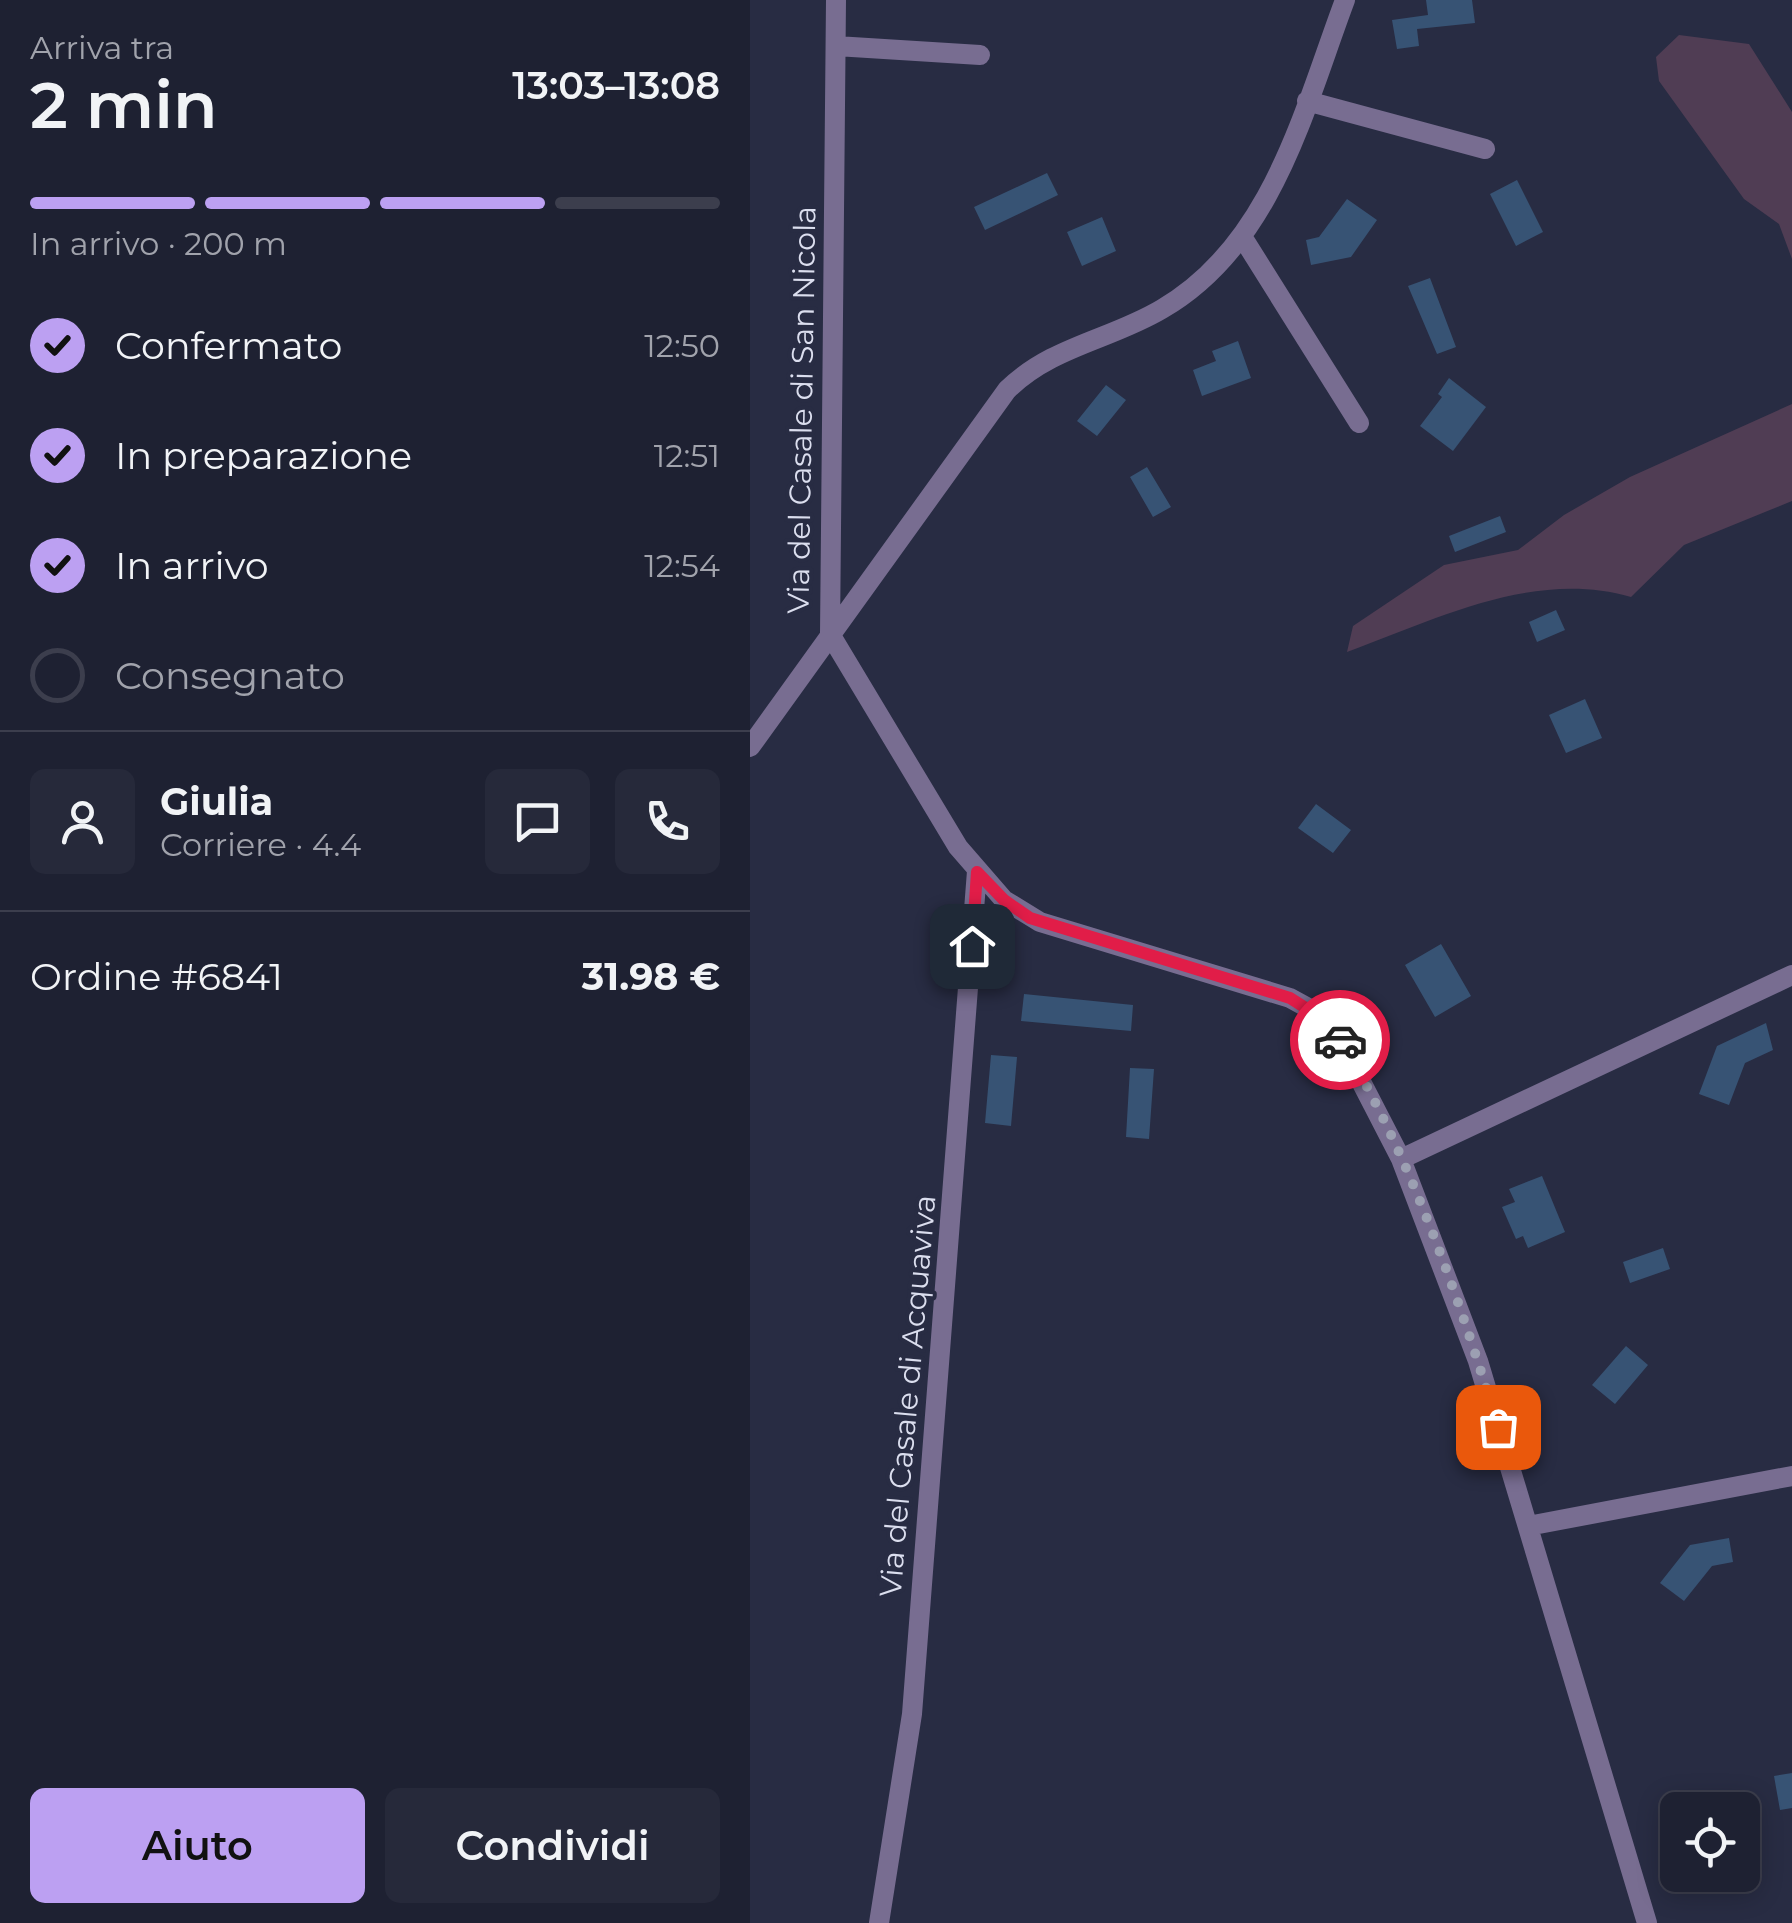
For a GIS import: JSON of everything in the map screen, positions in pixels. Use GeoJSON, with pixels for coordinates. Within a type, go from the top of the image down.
{"type":"FeatureCollection","features":[{"type":"Feature","properties":{"kind":"street","name":"Via del Casale di San Nicola"},"geometry":{"type":"LineString","coordinates":[[836,0],[830,634],[977,872],[1004,900],[1040,922],[1281,995],[1312,1010],[1350,1056],[1401,1160],[1478,1361],[1646,1923]]}},
{"type":"Feature","properties":{"kind":"street"},"geometry":{"type":"LineString","coordinates":[[750,747],[973,434],[1018,379],[1060,351],[1160,310],[1208,275],[1243,238],[1268,196],[1345,0]]}},
{"type":"Feature","properties":{"kind":"street"},"geometry":{"type":"LineString","coordinates":[[836,46],[980,55]]}},
{"type":"Feature","properties":{"kind":"street"},"geometry":{"type":"LineString","coordinates":[[1307,101],[1485,149]]}},
{"type":"Feature","properties":{"kind":"street"},"geometry":{"type":"LineString","coordinates":[[1243,238],[1359,424]]}},
{"type":"Feature","properties":{"kind":"street","name":"Via del Casale di Acquaviva"},"geometry":{"type":"LineString","coordinates":[[879,1923],[912,1714],[977,872]]}},
{"type":"Feature","properties":{"kind":"street"},"geometry":{"type":"LineString","coordinates":[[1401,1160],[1792,975]]}},
{"type":"Feature","properties":{"kind":"street"},"geometry":{"type":"LineString","coordinates":[[1528,1526],[1792,1476]]}},
{"type":"Feature","properties":{"kind":"shaded area"},"geometry":{"type":"Polygon","coordinates":[[[1679,35],[1749,44],[1792,112],[1792,259],[1779,224],[1744,199],[1659,81],[1656,57],[1679,35]]]}},
{"type":"Feature","properties":{"kind":"shaded area"},"geometry":{"type":"Polygon","coordinates":[[[1792,404],[1792,501],[1684,545],[1631,597],[1595,590],[1522,593],[1451,613],[1347,652],[1353,626],[1444,565],[1518,550],[1564,515],[1630,477],[1792,404]]]}},
{"type":"Feature","properties":{"kind":"building"},"geometry":{"type":"Polygon","coordinates":[[[1426,0],[1472,0],[1475,23],[1417,29],[1419,46],[1397,49],[1392,20],[1428,15],[1426,0]]]}},
{"type":"Feature","properties":{"kind":"building"},"geometry":{"type":"Polygon","coordinates":[[[1047,173],[1058,195],[985,230],[974,207],[1047,173]]]}},
{"type":"Feature","properties":{"kind":"building"},"geometry":{"type":"Polygon","coordinates":[[[1517,180],[1543,232],[1516,246],[1490,194],[1517,180]]]}},
{"type":"Feature","properties":{"kind":"building"},"geometry":{"type":"Polygon","coordinates":[[[1347,199],[1377,220],[1351,257],[1311,265],[1306,240],[1319,237],[1347,199]]]}},
{"type":"Feature","properties":{"kind":"building"},"geometry":{"type":"Polygon","coordinates":[[[1102,217],[1116,251],[1082,266],[1067,232],[1102,217]]]}},
{"type":"Feature","properties":{"kind":"building"},"geometry":{"type":"Polygon","coordinates":[[[1430,278],[1456,347],[1437,354],[1408,286],[1430,278]]]}},
{"type":"Feature","properties":{"kind":"building"},"geometry":{"type":"Polygon","coordinates":[[[1238,341],[1251,378],[1202,396],[1193,370],[1216,361],[1212,351],[1238,341]]]}},
{"type":"Feature","properties":{"kind":"building"},"geometry":{"type":"Polygon","coordinates":[[[1449,378],[1486,407],[1453,451],[1420,426],[1442,397],[1438,394],[1449,378]]]}},
{"type":"Feature","properties":{"kind":"building"},"geometry":{"type":"Polygon","coordinates":[[[1106,385],[1126,400],[1097,436],[1077,421],[1106,385]]]}},
{"type":"Feature","properties":{"kind":"building"},"geometry":{"type":"Polygon","coordinates":[[[1147,467],[1171,507],[1153,517],[1130,477],[1147,467]]]}},
{"type":"Feature","properties":{"kind":"building"},"geometry":{"type":"Polygon","coordinates":[[[1500,516],[1506,532],[1455,552],[1449,536],[1500,516]]]}},
{"type":"Feature","properties":{"kind":"building"},"geometry":{"type":"Polygon","coordinates":[[[1556,610],[1565,630],[1537,642],[1529,622],[1556,610]]]}},
{"type":"Feature","properties":{"kind":"building"},"geometry":{"type":"Polygon","coordinates":[[[1585,699],[1602,738],[1566,753],[1549,715],[1585,699]]]}},
{"type":"Feature","properties":{"kind":"building"},"geometry":{"type":"Polygon","coordinates":[[[1316,804],[1351,830],[1333,853],[1298,828],[1316,804]]]}},
{"type":"Feature","properties":{"kind":"building"},"geometry":{"type":"Polygon","coordinates":[[[1441,944],[1471,996],[1435,1017],[1405,965],[1441,944]]]}},
{"type":"Feature","properties":{"kind":"building"},"geometry":{"type":"Polygon","coordinates":[[[1024,994],[1133,1005],[1131,1031],[1021,1021],[1024,994]]]}},
{"type":"Feature","properties":{"kind":"building"},"geometry":{"type":"Polygon","coordinates":[[[1766,1023],[1773,1050],[1745,1063],[1729,1105],[1699,1094],[1717,1046],[1766,1023]]]}},
{"type":"Feature","properties":{"kind":"building"},"geometry":{"type":"Polygon","coordinates":[[[991,1055],[1017,1057],[1011,1126],[985,1123],[991,1055]]]}},
{"type":"Feature","properties":{"kind":"building"},"geometry":{"type":"Polygon","coordinates":[[[1130,1068],[1154,1069],[1149,1139],[1126,1137],[1130,1068]]]}},
{"type":"Feature","properties":{"kind":"building"},"geometry":{"type":"Polygon","coordinates":[[[1542,1176],[1565,1232],[1528,1248],[1523,1236],[1516,1239],[1502,1207],[1515,1202],[1509,1189],[1542,1176]]]}},
{"type":"Feature","properties":{"kind":"building"},"geometry":{"type":"Polygon","coordinates":[[[1663,1248],[1670,1269],[1630,1283],[1623,1262],[1663,1248]]]}},
{"type":"Feature","properties":{"kind":"building"},"geometry":{"type":"Polygon","coordinates":[[[1626,1346],[1648,1365],[1615,1404],[1592,1385],[1626,1346]]]}},
{"type":"Feature","properties":{"kind":"building"},"geometry":{"type":"Polygon","coordinates":[[[1729,1538],[1733,1562],[1712,1566],[1684,1601],[1660,1583],[1690,1545],[1729,1538]]]}},
{"type":"Feature","properties":{"kind":"building"},"geometry":{"type":"Polygon","coordinates":[[[1792,1773],[1792,1808],[1780,1810],[1774,1776],[1792,1773]]]}},
{"type":"Feature","properties":{"kind":"way so far"},"geometry":{"type":"LineString","coordinates":[[1340,1040],[1401,1160],[1478,1361],[1498,1427]]}},
{"type":"Feature","properties":{"kind":"route"},"geometry":{"type":"LineString","coordinates":[[972,946],[977,872],[1004,900],[1030,918],[1290,998],[1320,1017],[1340,1040]]}}]}
